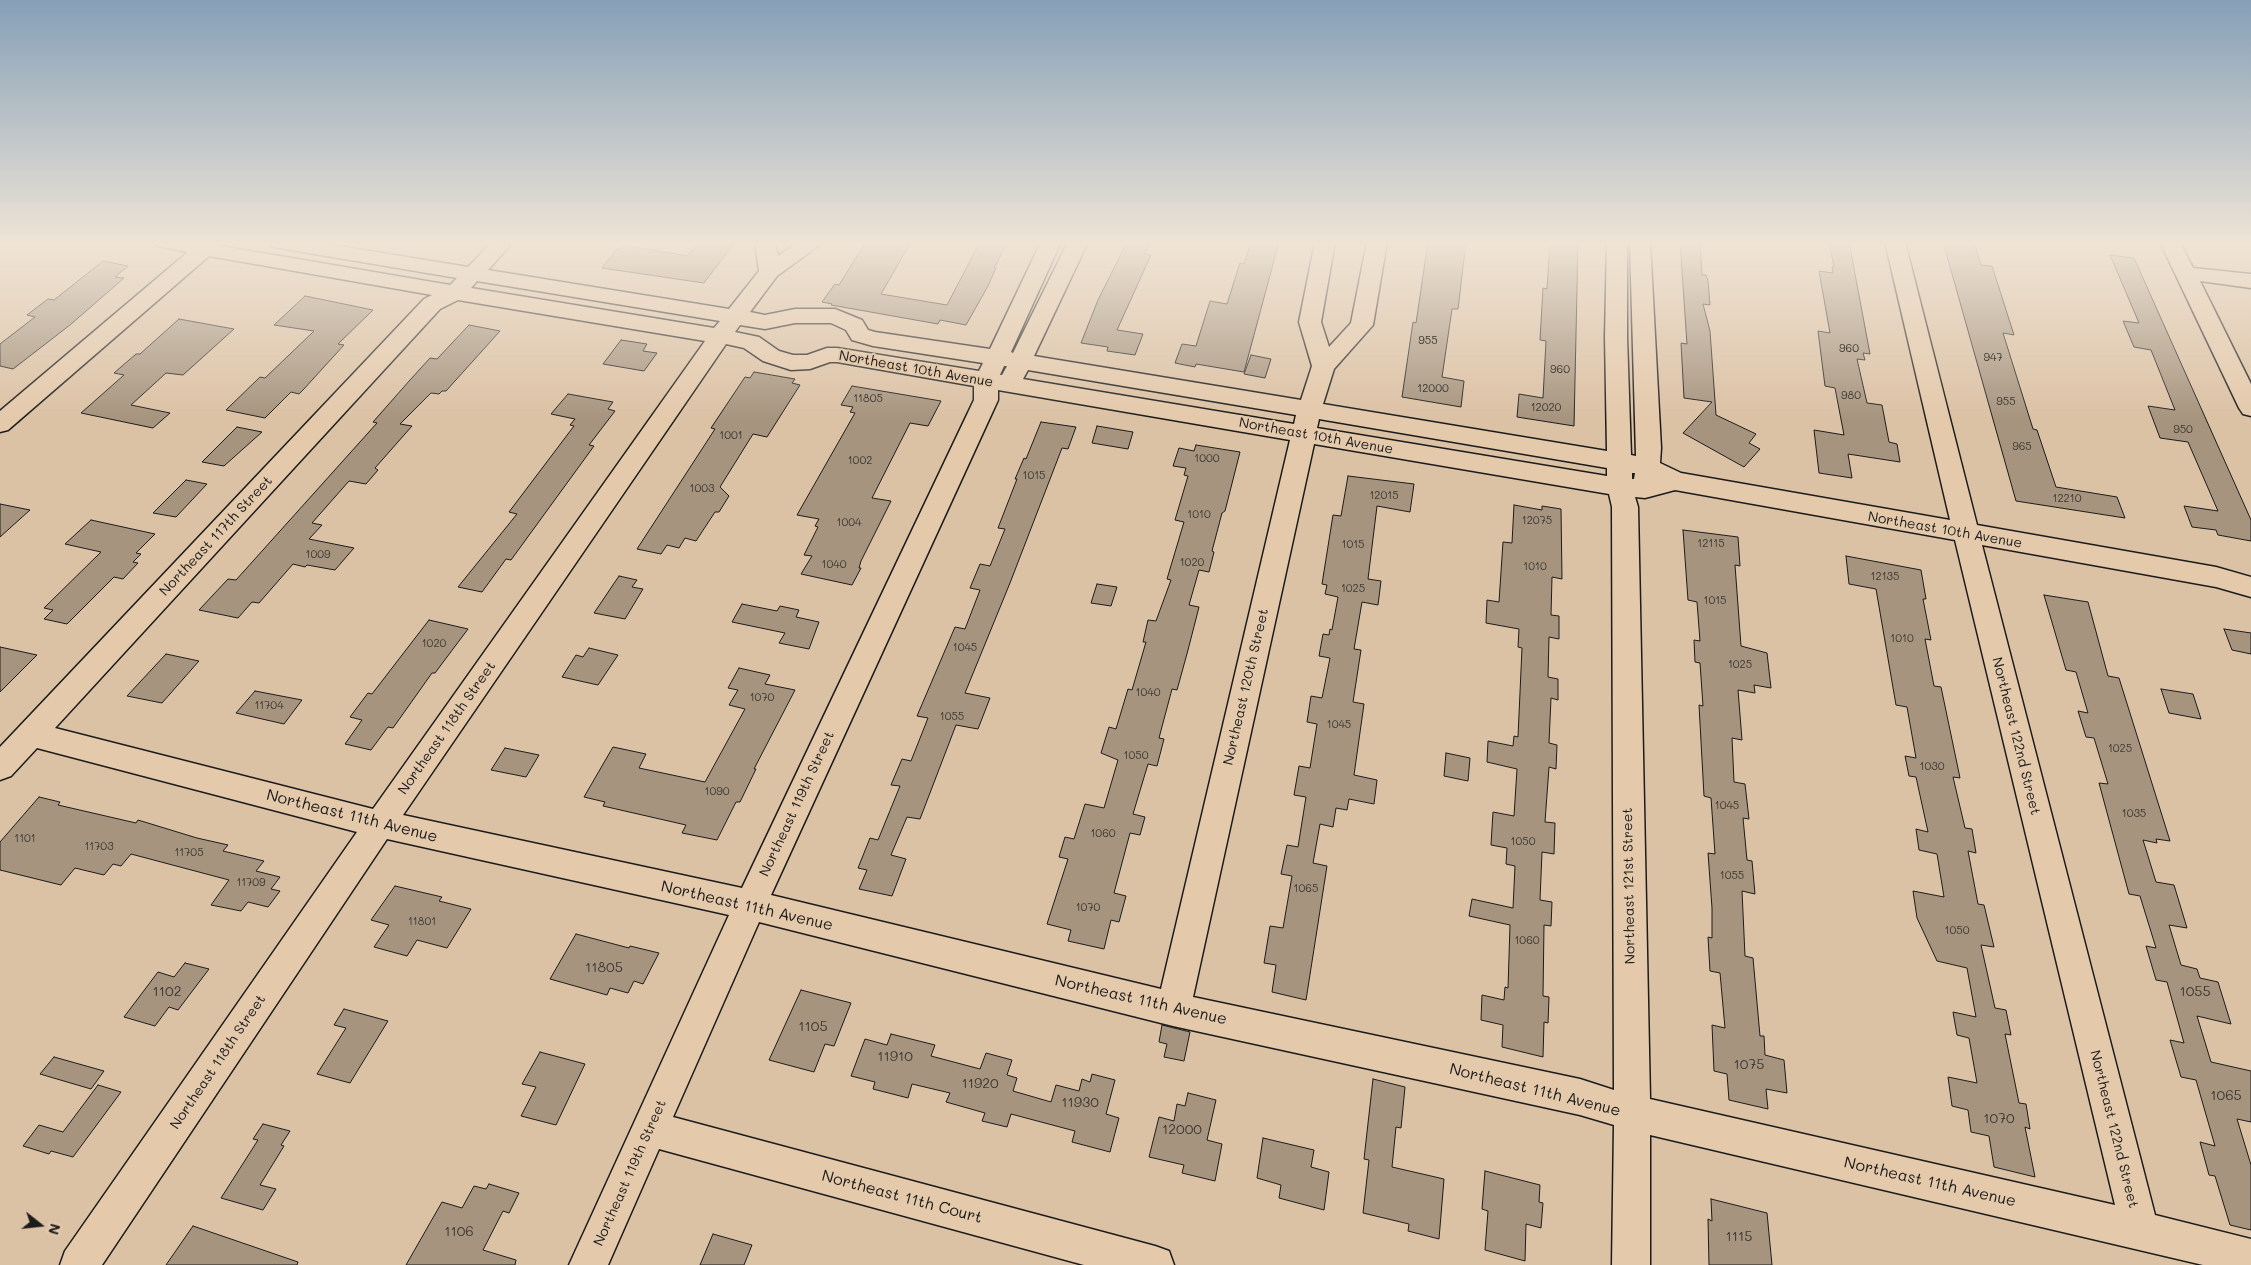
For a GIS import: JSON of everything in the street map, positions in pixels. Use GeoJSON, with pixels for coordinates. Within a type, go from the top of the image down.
{"type":"FeatureCollection","features":[{"type":"Feature","properties":{"kind":"street"},"geometry":{"type":"LineString","coordinates":[[0,424],[144,301]]}},
{"type":"Feature","properties":{"kind":"street","name":"Northeast 117th Street"},"geometry":{"type":"LineString","coordinates":[[0,767],[434,301]]}},
{"type":"Feature","properties":{"kind":"street","name":"Northeast 10th Avenue"},"geometry":{"type":"LineString","coordinates":[[496,301],[728,326],[765,322],[795,316],[835,316],[854,326],[860,334],[873,339],[1020,361],[1307,423],[1635,487],[1674,481],[2216,577],[2251,587]]}},
{"type":"Feature","properties":{"kind":"street","name":"Northeast 10th Avenue"},"geometry":{"type":"LineString","coordinates":[[605,301],[728,326],[771,356],[791,363],[805,363],[826,355],[837,355],[993,389],[1307,423],[1620,462],[1635,487]]}},
{"type":"Feature","properties":{"kind":"street","name":"Northeast 118th Street"},"geometry":{"type":"LineString","coordinates":[[79,1265],[380,824],[747,301]]}},
{"type":"Feature","properties":{"kind":"street","name":"Northeast 119th Street"},"geometry":{"type":"LineString","coordinates":[[993,389],[996,358],[1023,301]]}},
{"type":"Feature","properties":{"kind":"street","name":"Northeast 119th Street"},"geometry":{"type":"LineString","coordinates":[[588,1265],[750,905],[993,389],[1020,361],[1049,301]]}},
{"type":"Feature","properties":{"kind":"street"},"geometry":{"type":"LineString","coordinates":[[1314,301],[1310,322],[1323,366]]}},
{"type":"Feature","properties":{"kind":"street","name":"Northeast 120th Street"},"geometry":{"type":"LineString","coordinates":[[1173,1009],[1307,423],[1323,366],[1362,325],[1366,301]]}},
{"type":"Feature","properties":{"kind":"street"},"geometry":{"type":"LineString","coordinates":[[1616,301],[1620,462]]}},
{"type":"Feature","properties":{"kind":"street","name":"Northeast 121st Street"},"geometry":{"type":"LineString","coordinates":[[1631,1265],[1635,487],[1639,301]]}},
{"type":"Feature","properties":{"kind":"street","name":"Northeast 122nd Street"},"geometry":{"type":"LineString","coordinates":[[1909,301],[2140,1230]]}},
{"type":"Feature","properties":{"kind":"street"},"geometry":{"type":"LineString","coordinates":[[2198,301],[2251,408]]}},
{"type":"Feature","properties":{"kind":"street","name":"Northeast 10th Avenue"},"geometry":{"type":"LineString","coordinates":[[2216,577],[2228,575],[2251,577]]}},
{"type":"Feature","properties":{"kind":"street","name":"Northeast 11th Avenue"},"geometry":{"type":"LineString","coordinates":[[32,734],[380,824],[750,905],[1173,1009],[1580,1097],[1632,1113],[2140,1230],[2251,1258]]}},
{"type":"Feature","properties":{"kind":"street","name":"Northeast 11th Court"},"geometry":{"type":"LineString","coordinates":[[650,1129],[1155,1265]]}},
{"type":"Feature","properties":{"kind":"building"},"geometry":{"type":"Polygon","coordinates":[[[45,301],[98,301],[13,369],[0,366],[0,344],[35,317],[27,315],[45,301]]]}},
{"type":"Feature","properties":{"kind":"building"},"geometry":{"type":"Polygon","coordinates":[[[300,301],[329,301],[373,310],[338,344],[344,345],[299,394],[291,392],[265,418],[226,410],[260,377],[265,378],[314,331],[274,325],[300,301]]]}},
{"type":"Feature","properties":{"kind":"building"},"geometry":{"type":"Polygon","coordinates":[[[923,301],[947,305],[949,301],[980,301],[966,325],[940,320],[938,324],[822,302],[923,301]]]}},
{"type":"Feature","properties":{"kind":"building"},"geometry":{"type":"Polygon","coordinates":[[[1098,301],[1130,301],[1117,330],[1143,334],[1135,355],[1107,351],[1108,347],[1081,343],[1098,301]]]}},
{"type":"Feature","properties":{"kind":"building"},"geometry":{"type":"Polygon","coordinates":[[[1210,301],[1227,304],[1228,301],[1263,301],[1244,372],[1196,364],[1195,367],[1175,363],[1182,344],[1196,346],[1210,301]]]}},
{"type":"Feature","properties":{"kind":"building"},"geometry":{"type":"Polygon","coordinates":[[[1419,301],[1459,301],[1458,309],[1452,309],[1442,377],[1464,381],[1461,407],[1402,397],[1413,322],[1416,323],[1419,301]]]}},
{"type":"Feature","properties":{"kind":"building"},"geometry":{"type":"Polygon","coordinates":[[[1542,301],[1577,301],[1574,426],[1517,417],[1519,394],[1543,398],[1546,341],[1540,340],[1542,301]]]}},
{"type":"Feature","properties":{"kind":"building"},"geometry":{"type":"Polygon","coordinates":[[[1684,301],[1710,301],[1710,305],[1703,304],[1710,331],[1716,415],[1756,434],[1749,443],[1760,449],[1744,467],[1683,433],[1712,402],[1684,398],[1681,343],[1687,344],[1684,301]]]}},
{"type":"Feature","properties":{"kind":"building"},"geometry":{"type":"Polygon","coordinates":[[[1824,301],[1860,301],[1870,354],[1863,353],[1865,360],[1857,359],[1867,403],[1882,405],[1889,442],[1897,444],[1900,462],[1848,454],[1852,478],[1819,473],[1814,430],[1844,435],[1835,388],[1825,386],[1818,331],[1830,333],[1824,301]]]}},
{"type":"Feature","properties":{"kind":"building"},"geometry":{"type":"Polygon","coordinates":[[[1960,301],[2003,301],[2014,335],[2003,333],[2033,429],[2037,430],[2056,487],[2117,497],[2125,518],[2016,501],[1960,301]]]}},
{"type":"Feature","properties":{"kind":"building"},"geometry":{"type":"Polygon","coordinates":[[[2130,301],[2153,301],[2251,520],[2251,541],[2218,535],[2216,530],[2192,527],[2184,506],[2218,511],[2188,442],[2160,438],[2148,406],[2175,410],[2151,350],[2134,347],[2123,321],[2139,323],[2130,301]]]}},
{"type":"Feature","properties":{"kind":"building"},"geometry":{"type":"Polygon","coordinates":[[[179,319],[234,329],[183,375],[166,373],[131,405],[170,413],[153,428],[81,413],[124,375],[114,373],[136,354],[140,354],[179,319]]]}},
{"type":"Feature","properties":{"kind":"building"},"geometry":{"type":"Polygon","coordinates":[[[469,325],[500,331],[446,391],[442,391],[439,394],[431,393],[400,424],[412,426],[375,468],[378,470],[366,484],[349,481],[312,523],[322,525],[309,539],[354,548],[335,570],[293,564],[259,603],[252,602],[238,618],[199,610],[228,579],[236,580],[377,423],[373,422],[430,358],[437,359],[469,325]]]}},
{"type":"Feature","properties":{"kind":"building"},"geometry":{"type":"Polygon","coordinates":[[[621,340],[647,344],[643,351],[657,353],[644,371],[603,364],[621,340]]]}},
{"type":"Feature","properties":{"kind":"building"},"geometry":{"type":"Polygon","coordinates":[[[1251,355],[1271,359],[1265,378],[1244,374],[1251,355]]]}},
{"type":"Feature","properties":{"kind":"building"},"geometry":{"type":"Polygon","coordinates":[[[754,372],[795,379],[792,383],[800,385],[767,437],[753,434],[720,487],[729,496],[719,512],[715,512],[696,541],[685,538],[679,548],[667,545],[661,554],[637,549],[715,429],[711,428],[745,377],[750,378],[754,372]]]}},
{"type":"Feature","properties":{"kind":"building"},"geometry":{"type":"Polygon","coordinates":[[[852,386],[941,401],[928,426],[910,423],[872,498],[891,501],[861,561],[859,568],[861,568],[852,585],[801,574],[812,556],[804,555],[818,527],[815,526],[819,519],[797,515],[855,413],[850,412],[853,407],[841,405],[852,386]]]}},
{"type":"Feature","properties":{"kind":"building"},"geometry":{"type":"Polygon","coordinates":[[[568,394],[613,402],[608,409],[615,411],[589,445],[594,446],[511,560],[506,559],[482,592],[458,587],[517,514],[509,512],[574,426],[570,425],[575,419],[551,414],[568,394]]]}},
{"type":"Feature","properties":{"kind":"building"},"geometry":{"type":"Polygon","coordinates":[[[1041,422],[1076,427],[1068,449],[1062,448],[965,693],[990,698],[978,729],[956,725],[920,819],[907,817],[891,855],[906,859],[892,896],[859,889],[867,870],[858,868],[870,838],[878,840],[900,786],[891,785],[902,759],[911,761],[928,718],[917,716],[955,627],[965,629],[980,590],[970,588],[980,564],[990,566],[1005,529],[998,528],[1017,479],[1015,479],[1024,458],[1026,459],[1041,422]]]}},
{"type":"Feature","properties":{"kind":"building"},"geometry":{"type":"Polygon","coordinates":[[[1097,426],[1133,432],[1128,449],[1092,443],[1097,426]]]}},
{"type":"Feature","properties":{"kind":"building"},"geometry":{"type":"Polygon","coordinates":[[[237,427],[262,432],[224,466],[202,462],[237,427]]]}},
{"type":"Feature","properties":{"kind":"building"},"geometry":{"type":"Polygon","coordinates":[[[1196,445],[1240,452],[1225,511],[1222,513],[1212,551],[1214,552],[1209,572],[1199,570],[1189,605],[1199,607],[1177,690],[1172,689],[1159,738],[1164,739],[1157,766],[1148,764],[1133,814],[1145,817],[1140,835],[1130,833],[1114,893],[1126,896],[1119,922],[1111,920],[1104,949],[1068,941],[1071,930],[1047,924],[1068,859],[1059,857],[1065,837],[1074,839],[1085,804],[1104,808],[1118,760],[1101,753],[1109,727],[1116,729],[1128,689],[1132,690],[1146,642],[1143,642],[1148,620],[1156,621],[1171,580],[1167,579],[1184,522],[1175,520],[1188,476],[1184,475],[1186,468],[1173,466],[1179,448],[1194,451],[1196,445]]]}},
{"type":"Feature","properties":{"kind":"building"},"geometry":{"type":"Polygon","coordinates":[[[1348,476],[1414,484],[1410,512],[1377,506],[1368,579],[1381,581],[1378,605],[1362,602],[1354,649],[1361,650],[1353,702],[1364,704],[1354,775],[1377,780],[1374,804],[1349,799],[1347,810],[1336,808],[1333,827],[1320,824],[1313,863],[1327,866],[1306,1000],[1272,992],[1276,965],[1264,963],[1270,926],[1283,928],[1292,876],[1281,874],[1287,845],[1298,847],[1306,797],[1294,795],[1299,766],[1310,768],[1317,724],[1307,722],[1311,696],[1322,698],[1330,658],[1319,656],[1323,634],[1329,635],[1330,629],[1332,630],[1338,597],[1325,594],[1327,585],[1322,584],[1333,515],[1341,516],[1348,476]]]}},
{"type":"Feature","properties":{"kind":"building"},"geometry":{"type":"Polygon","coordinates":[[[186,480],[207,484],[176,517],[153,513],[186,480]]]}},
{"type":"Feature","properties":{"kind":"building"},"geometry":{"type":"Polygon","coordinates":[[[0,504],[30,510],[0,537],[0,504]]]}},
{"type":"Feature","properties":{"kind":"building"},"geometry":{"type":"Polygon","coordinates":[[[1514,505],[1542,510],[1542,506],[1561,509],[1562,579],[1552,577],[1551,615],[1559,616],[1559,639],[1549,637],[1548,677],[1558,679],[1558,700],[1551,698],[1549,743],[1557,745],[1556,769],[1549,767],[1545,822],[1555,823],[1554,854],[1542,852],[1540,900],[1552,902],[1551,926],[1544,925],[1543,996],[1549,997],[1548,1023],[1544,1022],[1543,1057],[1502,1047],[1503,1025],[1481,1020],[1482,995],[1504,1000],[1505,987],[1508,988],[1510,925],[1469,916],[1472,899],[1513,908],[1515,866],[1506,864],[1507,848],[1491,845],[1493,812],[1514,816],[1517,769],[1487,762],[1488,741],[1513,746],[1514,736],[1518,737],[1522,648],[1518,647],[1519,629],[1486,623],[1487,600],[1499,602],[1503,542],[1512,543],[1514,505]]]}},
{"type":"Feature","properties":{"kind":"building"},"geometry":{"type":"Polygon","coordinates":[[[91,520],[155,534],[136,553],[141,554],[133,562],[138,563],[123,579],[114,577],[67,624],[44,619],[53,610],[44,608],[101,552],[65,544],[91,520]]]}},
{"type":"Feature","properties":{"kind":"building"},"geometry":{"type":"Polygon","coordinates":[[[1683,530],[1738,537],[1740,566],[1735,565],[1741,646],[1767,653],[1771,688],[1754,685],[1755,693],[1738,690],[1742,740],[1732,738],[1734,782],[1745,784],[1749,819],[1743,818],[1747,860],[1752,861],[1755,894],[1742,891],[1745,956],[1753,958],[1760,1036],[1764,1036],[1765,1055],[1784,1060],[1787,1093],[1766,1089],[1768,1109],[1729,1100],[1727,1074],[1714,1071],[1712,1025],[1725,1028],[1720,973],[1710,971],[1708,937],[1712,938],[1712,908],[1708,853],[1715,854],[1711,798],[1704,796],[1699,705],[1703,706],[1700,663],[1695,662],[1694,640],[1700,641],[1697,602],[1688,600],[1683,530]]]}},
{"type":"Feature","properties":{"kind":"building"},"geometry":{"type":"Polygon","coordinates":[[[1846,556],[1921,570],[1926,599],[1923,599],[1931,640],[1925,639],[1934,686],[1941,687],[1960,778],[1953,777],[1965,828],[1972,829],[1976,853],[1968,851],[1978,904],[1984,905],[1994,947],[1981,945],[1995,1008],[2006,1010],[2011,1035],[2005,1034],[2019,1103],[2026,1104],[2030,1129],[2025,1127],[2035,1177],[1994,1167],[1989,1136],[1971,1132],[1968,1110],[1952,1106],[1948,1077],[1977,1083],[1969,1038],[1957,1035],[1953,1012],[1976,1017],[1967,968],[1937,961],[1917,918],[1913,891],[1944,897],[1937,854],[1919,850],[1916,829],[1928,832],[1916,777],[1909,776],[1905,756],[1916,758],[1907,707],[1896,705],[1876,589],[1849,584],[1846,556]]]}},
{"type":"Feature","properties":{"kind":"building"},"geometry":{"type":"Polygon","coordinates":[[[619,576],[637,580],[632,587],[643,589],[625,619],[594,613],[619,576]]]}},
{"type":"Feature","properties":{"kind":"building"},"geometry":{"type":"Polygon","coordinates":[[[1097,584],[1117,587],[1111,606],[1091,603],[1097,584]]]}},
{"type":"Feature","properties":{"kind":"building"},"geometry":{"type":"Polygon","coordinates":[[[2044,595],[2088,602],[2108,676],[2119,678],[2170,841],[2156,839],[2157,843],[2143,840],[2156,882],[2174,885],[2187,928],[2169,925],[2181,965],[2197,969],[2200,978],[2218,982],[2231,1024],[2197,1016],[2211,1062],[2251,1071],[2251,1122],[2237,1119],[2251,1165],[2251,1230],[2230,1225],[2215,1176],[2209,1175],[2200,1142],[2215,1146],[2196,1080],[2181,1077],[2170,1040],[2184,1043],[2167,982],[2156,980],[2146,946],[2156,948],[2140,896],[2129,894],[2099,783],[2108,784],[2094,738],[2086,737],[2078,711],[2088,713],[2076,672],[2066,670],[2044,595]]]}},
{"type":"Feature","properties":{"kind":"building"},"geometry":{"type":"Polygon","coordinates":[[[742,604],[777,611],[780,606],[799,610],[796,617],[819,622],[809,649],[779,643],[785,633],[732,622],[742,604]]]}},
{"type":"Feature","properties":{"kind":"building"},"geometry":{"type":"Polygon","coordinates":[[[429,620],[468,629],[435,673],[432,673],[393,728],[388,727],[371,750],[345,744],[362,720],[350,717],[368,693],[372,694],[429,620]]]}},
{"type":"Feature","properties":{"kind":"building"},"geometry":{"type":"Polygon","coordinates":[[[2224,629],[2251,633],[2251,654],[2232,650],[2224,629]]]}},
{"type":"Feature","properties":{"kind":"building"},"geometry":{"type":"Polygon","coordinates":[[[0,647],[37,655],[0,692],[0,647]]]}},
{"type":"Feature","properties":{"kind":"building"},"geometry":{"type":"Polygon","coordinates":[[[589,648],[618,655],[598,685],[562,677],[576,655],[583,657],[589,648]]]}},
{"type":"Feature","properties":{"kind":"building"},"geometry":{"type":"Polygon","coordinates":[[[166,654],[199,661],[162,703],[127,696],[166,654]]]}},
{"type":"Feature","properties":{"kind":"building"},"geometry":{"type":"Polygon","coordinates":[[[739,668],[770,675],[765,684],[795,690],[754,769],[756,769],[740,802],[736,802],[717,840],[682,833],[686,825],[603,806],[605,802],[584,797],[613,747],[646,754],[639,768],[705,782],[745,709],[729,705],[738,690],[728,688],[739,668]]]}},
{"type":"Feature","properties":{"kind":"building"},"geometry":{"type":"Polygon","coordinates":[[[2161,689],[2193,694],[2201,719],[2169,713],[2161,689]]]}},
{"type":"Feature","properties":{"kind":"building"},"geometry":{"type":"Polygon","coordinates":[[[255,691],[302,700],[284,724],[236,713],[255,691]]]}},
{"type":"Feature","properties":{"kind":"building"},"geometry":{"type":"Polygon","coordinates":[[[505,748],[539,755],[526,777],[491,770],[505,748]]]}},
{"type":"Feature","properties":{"kind":"building"},"geometry":{"type":"Polygon","coordinates":[[[1446,753],[1470,758],[1468,781],[1444,776],[1446,753]]]}},
{"type":"Feature","properties":{"kind":"building"},"geometry":{"type":"Polygon","coordinates":[[[39,797],[60,802],[58,805],[136,823],[138,820],[197,838],[228,845],[223,851],[264,861],[256,871],[280,877],[271,889],[280,891],[268,907],[248,902],[241,911],[211,905],[229,880],[131,854],[121,866],[113,864],[104,875],[75,868],[61,885],[0,870],[0,842],[39,797]]]}},
{"type":"Feature","properties":{"kind":"building"},"geometry":{"type":"Polygon","coordinates":[[[395,886],[442,897],[439,901],[471,909],[447,948],[417,940],[407,956],[374,947],[389,925],[371,920],[395,886]]]}},
{"type":"Feature","properties":{"kind":"building"},"geometry":{"type":"Polygon","coordinates":[[[576,934],[629,948],[630,946],[659,953],[643,984],[634,981],[628,993],[610,988],[607,995],[550,979],[576,934]]]}},
{"type":"Feature","properties":{"kind":"building"},"geometry":{"type":"Polygon","coordinates":[[[185,963],[209,969],[178,1010],[169,1007],[155,1026],[124,1017],[158,972],[174,977],[185,963]]]}},
{"type":"Feature","properties":{"kind":"building"},"geometry":{"type":"Polygon","coordinates":[[[801,990],[851,1003],[834,1046],[825,1044],[814,1072],[769,1060],[801,990]]]}},
{"type":"Feature","properties":{"kind":"building"},"geometry":{"type":"Polygon","coordinates":[[[344,1009],[388,1021],[350,1083],[317,1074],[346,1028],[334,1025],[344,1009]]]}},
{"type":"Feature","properties":{"kind":"building"},"geometry":{"type":"Polygon","coordinates":[[[1162,1025],[1190,1032],[1184,1061],[1164,1057],[1167,1044],[1159,1042],[1162,1025]]]}},
{"type":"Feature","properties":{"kind":"building"},"geometry":{"type":"Polygon","coordinates":[[[891,1034],[935,1045],[931,1056],[980,1069],[986,1053],[1012,1060],[1007,1075],[1017,1078],[1013,1091],[1051,1102],[1056,1085],[1079,1091],[1082,1079],[1090,1082],[1092,1074],[1115,1080],[1106,1114],[1119,1118],[1110,1152],[1072,1142],[1075,1131],[1011,1114],[1007,1127],[982,1121],[985,1113],[946,1102],[950,1093],[912,1084],[908,1098],[873,1089],[875,1082],[851,1076],[865,1039],[887,1045],[891,1034]]]}},
{"type":"Feature","properties":{"kind":"building"},"geometry":{"type":"Polygon","coordinates":[[[540,1052],[585,1064],[556,1125],[521,1116],[536,1087],[522,1084],[540,1052]]]}},
{"type":"Feature","properties":{"kind":"building"},"geometry":{"type":"Polygon","coordinates":[[[54,1057],[104,1071],[91,1089],[40,1074],[54,1057]]]}},
{"type":"Feature","properties":{"kind":"building"},"geometry":{"type":"Polygon","coordinates":[[[1373,1079],[1405,1087],[1401,1128],[1396,1127],[1392,1167],[1444,1179],[1439,1239],[1408,1231],[1409,1224],[1363,1213],[1369,1160],[1364,1159],[1373,1079]]]}},
{"type":"Feature","properties":{"kind":"building"},"geometry":{"type":"Polygon","coordinates":[[[98,1085],[121,1092],[73,1157],[51,1151],[49,1154],[23,1146],[39,1125],[63,1132],[98,1085]]]}},
{"type":"Feature","properties":{"kind":"building"},"geometry":{"type":"Polygon","coordinates":[[[1188,1093],[1216,1100],[1207,1140],[1222,1144],[1215,1181],[1182,1173],[1184,1165],[1149,1157],[1159,1117],[1174,1121],[1177,1104],[1185,1106],[1188,1093]]]}},
{"type":"Feature","properties":{"kind":"building"},"geometry":{"type":"Polygon","coordinates":[[[263,1124],[290,1131],[281,1145],[284,1146],[260,1185],[276,1189],[263,1210],[221,1198],[258,1140],[253,1139],[263,1124]]]}},
{"type":"Feature","properties":{"kind":"building"},"geometry":{"type":"Polygon","coordinates":[[[1263,1138],[1314,1150],[1311,1167],[1329,1172],[1324,1210],[1279,1198],[1281,1185],[1257,1178],[1263,1138]]]}},
{"type":"Feature","properties":{"kind":"building"},"geometry":{"type":"Polygon","coordinates":[[[1485,1171],[1540,1185],[1539,1202],[1543,1203],[1541,1228],[1526,1224],[1525,1261],[1485,1250],[1488,1211],[1482,1209],[1485,1171]]]}},
{"type":"Feature","properties":{"kind":"building"},"geometry":{"type":"Polygon","coordinates":[[[489,1184],[519,1193],[509,1213],[503,1211],[483,1250],[516,1260],[515,1265],[406,1265],[442,1202],[462,1208],[474,1186],[486,1189],[489,1184]]]}},
{"type":"Feature","properties":{"kind":"building"},"geometry":{"type":"Polygon","coordinates":[[[1711,1199],[1767,1213],[1772,1265],[1709,1265],[1708,1219],[1712,1221],[1711,1199]]]}},
{"type":"Feature","properties":{"kind":"building"},"geometry":{"type":"Polygon","coordinates":[[[193,1226],[298,1262],[297,1265],[166,1265],[193,1226]]]}},
{"type":"Feature","properties":{"kind":"building"},"geometry":{"type":"Polygon","coordinates":[[[713,1234],[752,1245],[744,1265],[700,1265],[713,1234]]]}}]}
